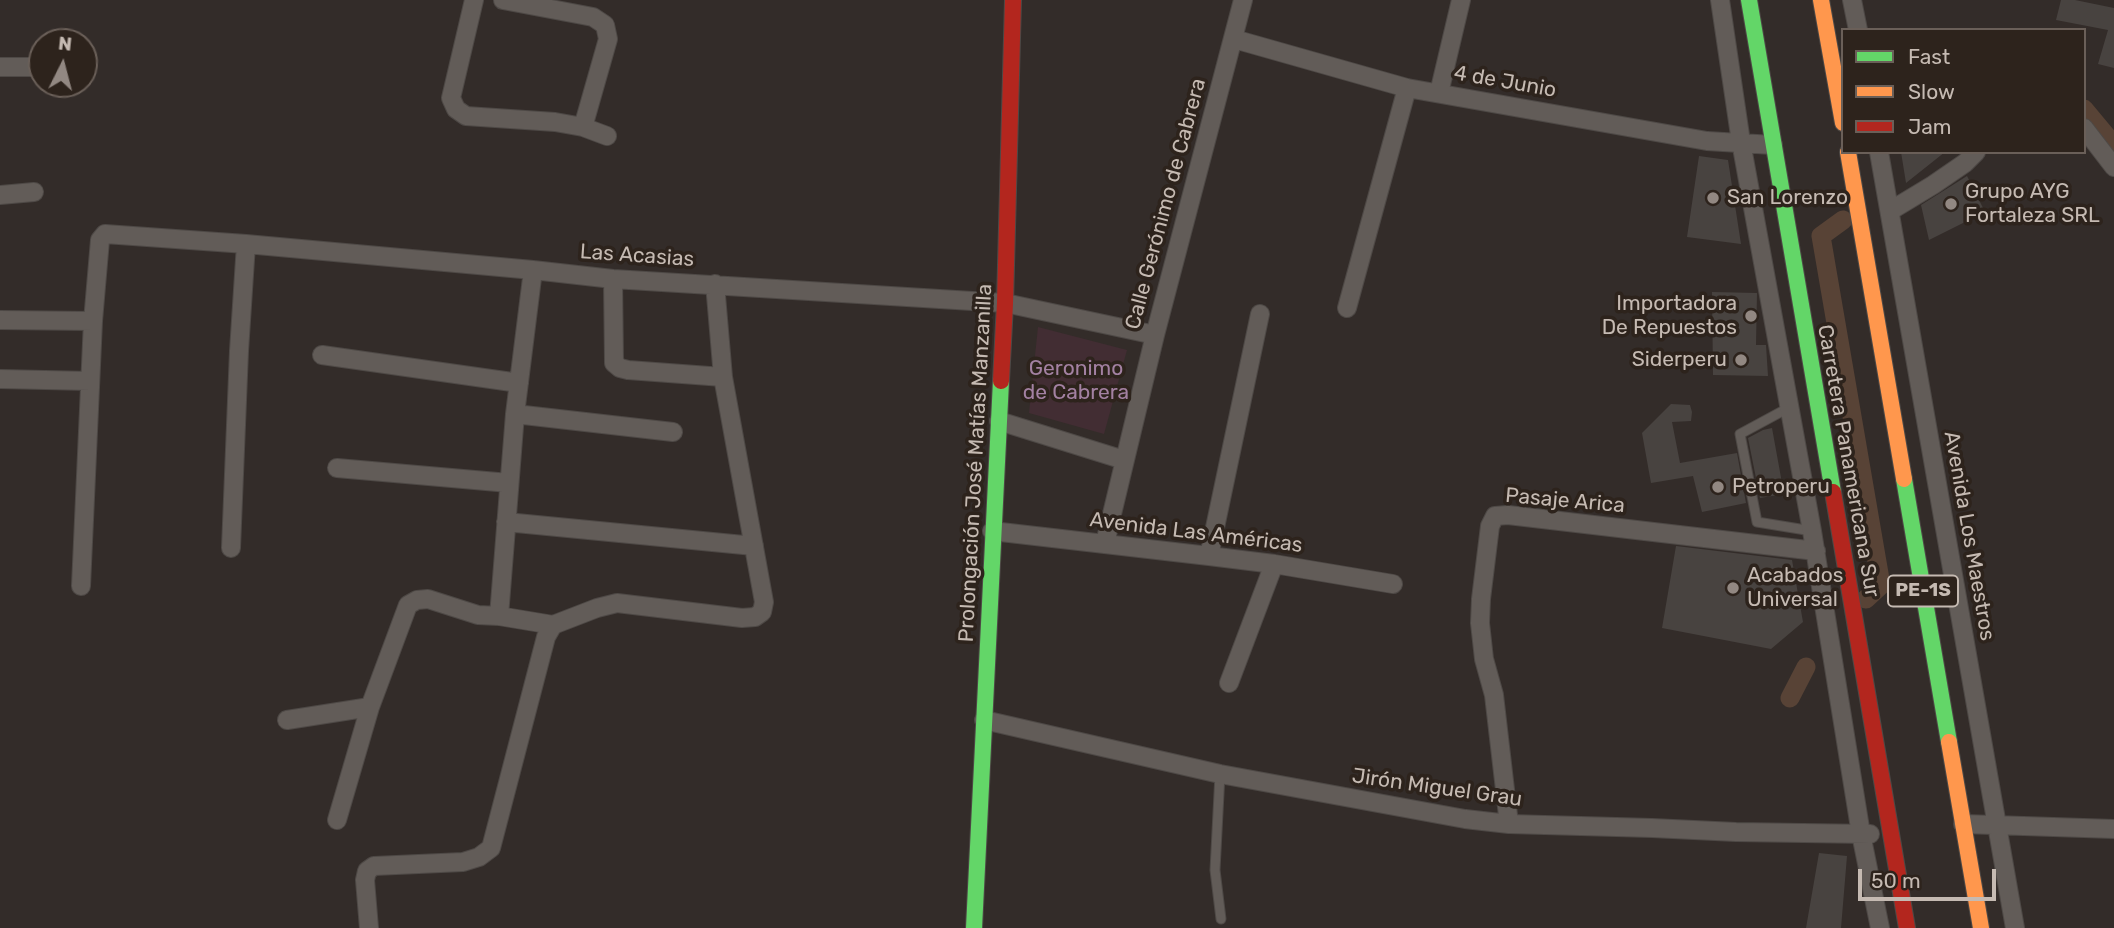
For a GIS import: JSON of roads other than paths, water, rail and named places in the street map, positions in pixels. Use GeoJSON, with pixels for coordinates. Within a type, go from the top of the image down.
{"type":"FeatureCollection","features":[{"type":"Feature","properties":{"kind":"main road","name":"Prolongación José Matías Manzanilla"},"geometry":{"type":"LineString","coordinates":[[974,928],[1005,303],[1013,0]]}},
{"type":"Feature","properties":{"kind":"main road","name":"Carretera Panamericana Sur"},"geometry":{"type":"LineString","coordinates":[[1749,0],[1907,928]]}},
{"type":"Feature","properties":{"kind":"main road"},"geometry":{"type":"LineString","coordinates":[[1821,0],[1841,112]]}},
{"type":"Feature","properties":{"kind":"main road","name":"PE-1S"},"geometry":{"type":"LineString","coordinates":[[1848,154],[1981,928]]}},
{"type":"Feature","properties":{"kind":"street"},"geometry":{"type":"LineString","coordinates":[[474,0],[451,98],[456,109],[467,116],[555,122],[583,127],[607,136]]}},
{"type":"Feature","properties":{"kind":"street"},"geometry":{"type":"LineString","coordinates":[[503,0],[593,17],[605,25],[608,39],[583,127]]}},
{"type":"Feature","properties":{"kind":"street","name":"Calle Gerónimo de Cabrera"},"geometry":{"type":"LineString","coordinates":[[1105,543],[1155,335],[1243,0]]}},
{"type":"Feature","properties":{"kind":"street"},"geometry":{"type":"LineString","coordinates":[[1438,93],[1461,0]]}},
{"type":"Feature","properties":{"kind":"street"},"geometry":{"type":"LineString","coordinates":[[1720,0],[1741,142],[1816,551],[1861,834],[1880,928]]}},
{"type":"Feature","properties":{"kind":"street"},"geometry":{"type":"LineString","coordinates":[[1852,0],[1858,28]]}},
{"type":"Feature","properties":{"kind":"street","name":"4 de Junio"},"geometry":{"type":"LineString","coordinates":[[1234,40],[1407,88],[1707,141],[1773,145]]}},
{"type":"Feature","properties":{"kind":"street"},"geometry":{"type":"LineString","coordinates":[[0,66],[28,67]]}},
{"type":"Feature","properties":{"kind":"street"},"geometry":{"type":"LineString","coordinates":[[1347,308],[1407,88]]}},
{"type":"Feature","properties":{"kind":"street"},"geometry":{"type":"LineString","coordinates":[[2086,131],[2114,167]]}},
{"type":"Feature","properties":{"kind":"street","name":"Avenida Los Maestros"},"geometry":{"type":"LineString","coordinates":[[1879,154],[2015,928]]}},
{"type":"Feature","properties":{"kind":"street"},"geometry":{"type":"LineString","coordinates":[[1890,211],[1933,185],[1974,154]]}},
{"type":"Feature","properties":{"kind":"street"},"geometry":{"type":"LineString","coordinates":[[0,195],[34,192]]}},
{"type":"Feature","properties":{"kind":"street","name":"Las Acasias"},"geometry":{"type":"LineString","coordinates":[[93,321],[100,240],[105,234],[114,233],[613,279],[1005,303],[1155,335]]}},
{"type":"Feature","properties":{"kind":"street"},"geometry":{"type":"LineString","coordinates":[[231,548],[246,244]]}},
{"type":"Feature","properties":{"kind":"street"},"geometry":{"type":"LineString","coordinates":[[499,616],[509,483],[533,270]]}},
{"type":"Feature","properties":{"kind":"street"},"geometry":{"type":"LineString","coordinates":[[613,279],[614,363],[628,370],[723,377]]}},
{"type":"Feature","properties":{"kind":"street"},"geometry":{"type":"LineString","coordinates":[[337,820],[370,707],[408,605],[417,600],[428,598],[478,615],[553,625],[617,603],[742,618],[755,617],[762,612],[764,602],[723,377],[715,284]]}},
{"type":"Feature","properties":{"kind":"street"},"geometry":{"type":"LineString","coordinates":[[1209,556],[1260,314]]}},
{"type":"Feature","properties":{"kind":"street"},"geometry":{"type":"LineString","coordinates":[[0,320],[93,321],[81,586]]}},
{"type":"Feature","properties":{"kind":"street"},"geometry":{"type":"LineString","coordinates":[[322,355],[519,383]]}},
{"type":"Feature","properties":{"kind":"street"},"geometry":{"type":"LineString","coordinates":[[0,379],[90,381]]}},
{"type":"Feature","properties":{"kind":"street"},"geometry":{"type":"LineString","coordinates":[[516,414],[673,432]]}},
{"type":"Feature","properties":{"kind":"street"},"geometry":{"type":"LineString","coordinates":[[999,421],[1124,460]]}},
{"type":"Feature","properties":{"kind":"street"},"geometry":{"type":"LineString","coordinates":[[337,468],[509,483]]}},
{"type":"Feature","properties":{"kind":"street","name":"Pasaje Arica"},"geometry":{"type":"LineString","coordinates":[[1509,824],[1493,695],[1484,659],[1480,623],[1490,526],[1495,516],[1508,515],[1816,551]]}},
{"type":"Feature","properties":{"kind":"street"},"geometry":{"type":"LineString","coordinates":[[506,522],[754,546]]}},
{"type":"Feature","properties":{"kind":"street","name":"Avenida Las Américas"},"geometry":{"type":"LineString","coordinates":[[992,531],[1274,564],[1393,584]]}},
{"type":"Feature","properties":{"kind":"street"},"geometry":{"type":"LineString","coordinates":[[1229,683],[1274,564]]}},
{"type":"Feature","properties":{"kind":"street"},"geometry":{"type":"LineString","coordinates":[[369,928],[365,880],[367,872],[374,866],[463,862],[480,857],[491,848],[547,637],[553,625]]}},
{"type":"Feature","properties":{"kind":"street"},"geometry":{"type":"LineString","coordinates":[[287,720],[370,707]]}},
{"type":"Feature","properties":{"kind":"street","name":"Jirón Miguel Grau"},"geometry":{"type":"LineString","coordinates":[[984,720],[1220,774],[1428,813],[1509,824],[1736,832],[1892,833]]}},
{"type":"Feature","properties":{"kind":"street"},"geometry":{"type":"LineString","coordinates":[[1963,824],[2114,829]]}},
{"type":"Feature","properties":{"kind":"lane"},"geometry":{"type":"LineString","coordinates":[[1790,407],[1740,434],[1757,522],[1812,531]]}},
{"type":"Feature","properties":{"kind":"lane"},"geometry":{"type":"LineString","coordinates":[[1220,774],[1215,870],[1221,919]]}},
{"type":"Feature","properties":{"kind":"waterway"},"geometry":{"type":"LineString","coordinates":[[2086,111],[2114,145]]}},
{"type":"Feature","properties":{"kind":"waterway"},"geometry":{"type":"LineString","coordinates":[[1843,220],[1821,236],[1881,585],[1866,599]]}},
{"type":"Feature","properties":{"kind":"waterway"},"geometry":{"type":"LineString","coordinates":[[1790,698],[1806,667]]}},
{"type":"Feature","properties":{"kind":"place","name":"San Lorenzo"},"geometry":{"type":"Point","coordinates":[1713,198]}},
{"type":"Feature","properties":{"kind":"place","name":"Grupo AYG Fortaleza SRL"},"geometry":{"type":"Point","coordinates":[1951,204]}},
{"type":"Feature","properties":{"kind":"place","name":"Importadora De Repuestos"},"geometry":{"type":"Point","coordinates":[1751,316]}},
{"type":"Feature","properties":{"kind":"place","name":"Siderperu"},"geometry":{"type":"Point","coordinates":[1741,360]}},
{"type":"Feature","properties":{"kind":"place","name":"Petroperu"},"geometry":{"type":"Point","coordinates":[1718,487]}},
{"type":"Feature","properties":{"kind":"place","name":"Acabados Universal"},"geometry":{"type":"Point","coordinates":[1733,588]}},
{"type":"Feature","properties":{"kind":"park label","name":"Geronimo de Cabrera"},"geometry":{"type":"Point","coordinates":[1076,381]}}]}
